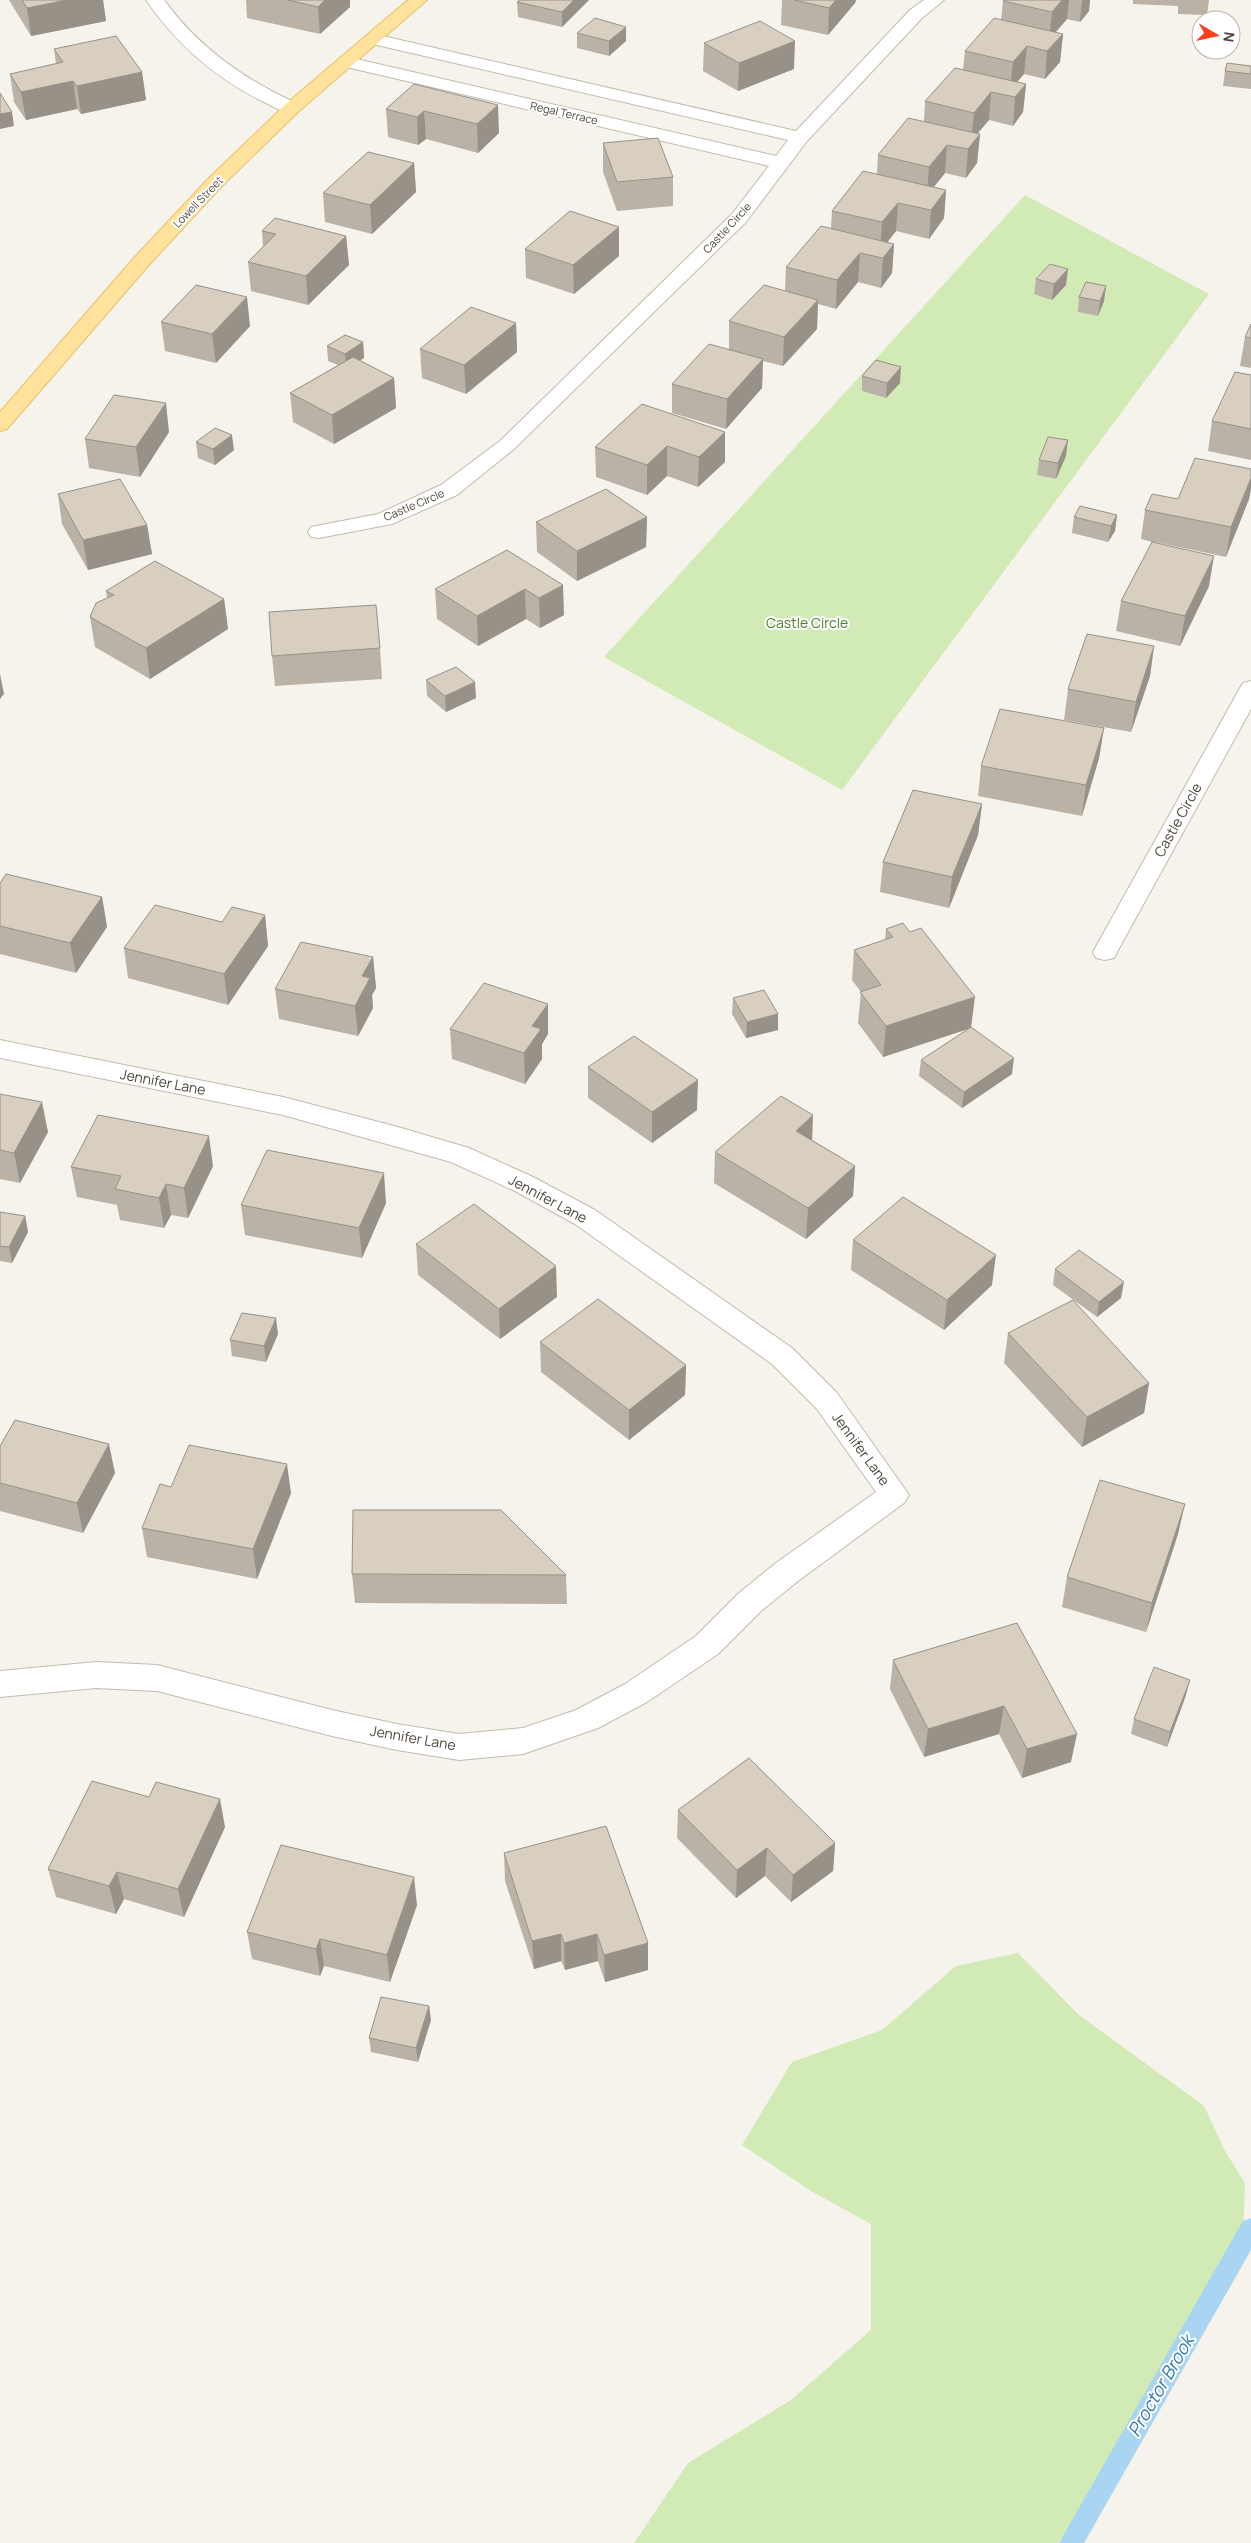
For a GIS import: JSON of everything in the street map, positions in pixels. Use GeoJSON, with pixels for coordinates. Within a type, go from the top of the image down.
{"type":"FeatureCollection","features":[{"type":"Feature","properties":{"kind":"main road","name":"Lowell Street"},"geometry":{"type":"LineString","coordinates":[[0,425],[149,253],[292,108],[348,62],[418,0]]}},
{"type":"Feature","properties":{"kind":"street"},"geometry":{"type":"LineString","coordinates":[[155,0],[169,21],[209,62],[252,90],[292,108]]}},
{"type":"Feature","properties":{"kind":"street","name":"Castle Circle"},"geometry":{"type":"LineString","coordinates":[[318,532],[384,519],[449,490],[492,456],[740,218],[800,138],[916,14],[935,0]]}},
{"type":"Feature","properties":{"kind":"street"},"geometry":{"type":"LineString","coordinates":[[374,39],[800,138]]}},
{"type":"Feature","properties":{"kind":"street","name":"Regal Terrace"},"geometry":{"type":"LineString","coordinates":[[348,62],[781,163]]}},
{"type":"Feature","properties":{"kind":"street","name":"Castle Circle"},"geometry":{"type":"LineString","coordinates":[[1105,952],[1251,688]]}},
{"type":"Feature","properties":{"kind":"street","name":"Jennifer Lane"},"geometry":{"type":"LineString","coordinates":[[0,1049],[282,1106],[398,1136],[460,1155],[524,1184],[585,1217],[782,1356],[826,1401],[894,1494],[787,1572],[750,1602],[707,1645],[636,1693],[587,1719],[523,1741],[459,1747],[406,1738],[332,1723],[157,1678],[96,1675],[0,1684]]}},
{"type":"Feature","properties":{"kind":"green space","name":"Castle Circle"},"geometry":{"type":"Polygon","coordinates":[[[1025,195],[1209,294],[842,790],[604,657],[1025,195]]]}},
{"type":"Feature","properties":{"kind":"green space"},"geometry":{"type":"Polygon","coordinates":[[[1018,1953],[1079,2015],[1204,2106],[1225,2151],[1245,2183],[1242,2266],[1215,2311],[1058,2543],[634,2543],[688,2463],[791,2400],[871,2330],[871,2224],[811,2191],[742,2145],[792,2062],[882,2030],[956,1966],[1018,1953]]]}},
{"type":"Feature","properties":{"kind":"building"},"geometry":{"type":"Polygon","coordinates":[[[22,0],[67,0],[27,8],[22,0]]]}},
{"type":"Feature","properties":{"kind":"building"},"geometry":{"type":"Polygon","coordinates":[[[288,0],[325,0],[318,7],[288,0]]]}},
{"type":"Feature","properties":{"kind":"building"},"geometry":{"type":"Polygon","coordinates":[[[520,0],[574,0],[562,12],[517,2],[520,0]]]}},
{"type":"Feature","properties":{"kind":"building"},"geometry":{"type":"Polygon","coordinates":[[[794,0],[836,0],[829,8],[794,0]]]}},
{"type":"Feature","properties":{"kind":"building"},"geometry":{"type":"Polygon","coordinates":[[[1004,0],[1062,0],[1052,12],[1004,0]]]}},
{"type":"Feature","properties":{"kind":"building"},"geometry":{"type":"Polygon","coordinates":[[[595,18],[626,27],[609,41],[577,33],[595,18]]]}},
{"type":"Feature","properties":{"kind":"building"},"geometry":{"type":"Polygon","coordinates":[[[994,18],[1063,34],[1047,51],[1027,46],[1013,62],[965,51],[994,18]]]}},
{"type":"Feature","properties":{"kind":"building"},"geometry":{"type":"Polygon","coordinates":[[[760,21],[795,41],[739,63],[704,43],[760,21]]]}},
{"type":"Feature","properties":{"kind":"building"},"geometry":{"type":"Polygon","coordinates":[[[116,36],[142,72],[77,86],[73,81],[21,92],[10,74],[63,62],[54,49],[116,36]]]}},
{"type":"Feature","properties":{"kind":"building"},"geometry":{"type":"Polygon","coordinates":[[[1227,63],[1251,66],[1251,74],[1225,71],[1227,63]]]}},
{"type":"Feature","properties":{"kind":"building"},"geometry":{"type":"Polygon","coordinates":[[[955,68],[1026,84],[1015,97],[991,92],[974,113],[925,101],[955,68]]]}},
{"type":"Feature","properties":{"kind":"building"},"geometry":{"type":"Polygon","coordinates":[[[414,84],[498,105],[477,124],[424,111],[417,117],[386,109],[414,84]]]}},
{"type":"Feature","properties":{"kind":"building"},"geometry":{"type":"Polygon","coordinates":[[[0,93],[12,112],[0,114],[0,93]]]}},
{"type":"Feature","properties":{"kind":"building"},"geometry":{"type":"Polygon","coordinates":[[[908,118],[980,134],[968,149],[947,145],[929,167],[878,155],[908,118]]]}},
{"type":"Feature","properties":{"kind":"building"},"geometry":{"type":"Polygon","coordinates":[[[658,138],[673,177],[617,182],[603,143],[658,138]]]}},
{"type":"Feature","properties":{"kind":"building"},"geometry":{"type":"Polygon","coordinates":[[[368,152],[414,163],[370,205],[323,193],[368,152]]]}},
{"type":"Feature","properties":{"kind":"building"},"geometry":{"type":"Polygon","coordinates":[[[863,171],[946,190],[931,210],[898,203],[882,222],[832,211],[863,171]]]}},
{"type":"Feature","properties":{"kind":"building"},"geometry":{"type":"Polygon","coordinates":[[[570,211],[619,227],[573,265],[525,249],[570,211]]]}},
{"type":"Feature","properties":{"kind":"building"},"geometry":{"type":"Polygon","coordinates":[[[275,218],[346,236],[306,276],[248,262],[276,234],[262,231],[275,218]]]}},
{"type":"Feature","properties":{"kind":"building"},"geometry":{"type":"Polygon","coordinates":[[[821,226],[894,244],[883,258],[860,253],[837,280],[786,267],[821,226]]]}},
{"type":"Feature","properties":{"kind":"building"},"geometry":{"type":"Polygon","coordinates":[[[1050,264],[1068,269],[1054,284],[1036,279],[1050,264]]]}},
{"type":"Feature","properties":{"kind":"building"},"geometry":{"type":"Polygon","coordinates":[[[1086,282],[1106,286],[1100,301],[1079,297],[1086,282]]]}},
{"type":"Feature","properties":{"kind":"building"},"geometry":{"type":"Polygon","coordinates":[[[196,285],[247,297],[212,334],[161,322],[196,285]]]}},
{"type":"Feature","properties":{"kind":"building"},"geometry":{"type":"Polygon","coordinates":[[[764,285],[818,300],[784,337],[729,321],[764,285]]]}},
{"type":"Feature","properties":{"kind":"building"},"geometry":{"type":"Polygon","coordinates":[[[471,307],[516,323],[464,365],[420,349],[471,307]]]}},
{"type":"Feature","properties":{"kind":"building"},"geometry":{"type":"Polygon","coordinates":[[[1251,324],[1251,338],[1245,337],[1251,324]]]}},
{"type":"Feature","properties":{"kind":"building"},"geometry":{"type":"Polygon","coordinates":[[[345,335],[363,342],[345,354],[327,346],[345,335]]]}},
{"type":"Feature","properties":{"kind":"building"},"geometry":{"type":"Polygon","coordinates":[[[709,344],[763,359],[727,399],[672,384],[709,344]]]}},
{"type":"Feature","properties":{"kind":"building"},"geometry":{"type":"Polygon","coordinates":[[[353,357],[394,378],[332,415],[290,393],[353,357]]]}},
{"type":"Feature","properties":{"kind":"building"},"geometry":{"type":"Polygon","coordinates":[[[876,360],[901,367],[887,383],[862,376],[876,360]]]}},
{"type":"Feature","properties":{"kind":"building"},"geometry":{"type":"Polygon","coordinates":[[[1235,372],[1251,375],[1251,429],[1212,421],[1235,372]]]}},
{"type":"Feature","properties":{"kind":"building"},"geometry":{"type":"Polygon","coordinates":[[[114,395],[166,403],[136,447],[85,439],[114,395]]]}},
{"type":"Feature","properties":{"kind":"building"},"geometry":{"type":"Polygon","coordinates":[[[642,404],[725,432],[699,457],[667,446],[647,465],[595,447],[642,404]]]}},
{"type":"Feature","properties":{"kind":"building"},"geometry":{"type":"Polygon","coordinates":[[[215,428],[232,435],[213,449],[196,442],[215,428]]]}},
{"type":"Feature","properties":{"kind":"building"},"geometry":{"type":"Polygon","coordinates":[[[1048,437],[1068,440],[1058,463],[1039,460],[1048,437]]]}},
{"type":"Feature","properties":{"kind":"building"},"geometry":{"type":"Polygon","coordinates":[[[1195,458],[1251,469],[1251,478],[1231,527],[1145,510],[1152,494],[1178,499],[1195,458]]]}},
{"type":"Feature","properties":{"kind":"building"},"geometry":{"type":"Polygon","coordinates":[[[120,479],[147,525],[83,540],[58,494],[120,479]]]}},
{"type":"Feature","properties":{"kind":"building"},"geometry":{"type":"Polygon","coordinates":[[[606,489],[647,517],[577,551],[536,522],[606,489]]]}},
{"type":"Feature","properties":{"kind":"building"},"geometry":{"type":"Polygon","coordinates":[[[1080,506],[1117,515],[1111,526],[1074,517],[1080,506]]]}},
{"type":"Feature","properties":{"kind":"building"},"geometry":{"type":"Polygon","coordinates":[[[1152,542],[1214,556],[1185,616],[1121,601],[1152,542]]]}},
{"type":"Feature","properties":{"kind":"building"},"geometry":{"type":"Polygon","coordinates":[[[507,550],[563,585],[539,598],[525,589],[477,616],[435,589],[507,550]]]}},
{"type":"Feature","properties":{"kind":"building"},"geometry":{"type":"Polygon","coordinates":[[[155,561],[224,599],[146,648],[90,617],[96,603],[114,595],[106,591],[155,561]]]}},
{"type":"Feature","properties":{"kind":"building"},"geometry":{"type":"Polygon","coordinates":[[[376,605],[380,648],[272,656],[269,612],[376,605]]]}},
{"type":"Feature","properties":{"kind":"building"},"geometry":{"type":"Polygon","coordinates":[[[1087,634],[1154,646],[1136,702],[1068,689],[1087,634]]]}},
{"type":"Feature","properties":{"kind":"building"},"geometry":{"type":"Polygon","coordinates":[[[456,667],[475,682],[445,696],[426,680],[456,667]]]}},
{"type":"Feature","properties":{"kind":"building"},"geometry":{"type":"Polygon","coordinates":[[[1000,709],[1104,728],[1086,785],[981,766],[1000,709]]]}},
{"type":"Feature","properties":{"kind":"building"},"geometry":{"type":"Polygon","coordinates":[[[913,790],[982,804],[952,877],[883,862],[913,790]]]}},
{"type":"Feature","properties":{"kind":"building"},"geometry":{"type":"Polygon","coordinates":[[[6,874],[102,897],[70,943],[0,926],[0,883],[6,874]]]}},
{"type":"Feature","properties":{"kind":"building"},"geometry":{"type":"Polygon","coordinates":[[[155,905],[222,922],[232,907],[265,915],[224,974],[124,948],[155,905]]]}},
{"type":"Feature","properties":{"kind":"building"},"geometry":{"type":"Polygon","coordinates":[[[903,923],[910,932],[921,928],[975,997],[886,1026],[860,992],[881,985],[854,950],[893,937],[886,929],[903,923]]]}},
{"type":"Feature","properties":{"kind":"building"},"geometry":{"type":"Polygon","coordinates":[[[301,942],[373,957],[362,976],[370,978],[355,1006],[275,989],[301,942]]]}},
{"type":"Feature","properties":{"kind":"building"},"geometry":{"type":"Polygon","coordinates":[[[484,983],[548,1004],[532,1026],[541,1029],[524,1053],[450,1029],[484,983]]]}},
{"type":"Feature","properties":{"kind":"building"},"geometry":{"type":"Polygon","coordinates":[[[764,990],[778,1014],[747,1022],[733,998],[764,990]]]}},
{"type":"Feature","properties":{"kind":"building"},"geometry":{"type":"Polygon","coordinates":[[[971,1027],[1014,1058],[964,1092],[921,1060],[971,1027]]]}},
{"type":"Feature","properties":{"kind":"building"},"geometry":{"type":"Polygon","coordinates":[[[634,1036],[698,1080],[652,1112],[588,1067],[634,1036]]]}},
{"type":"Feature","properties":{"kind":"building"},"geometry":{"type":"Polygon","coordinates":[[[0,1094],[42,1102],[14,1153],[0,1150],[0,1094]]]}},
{"type":"Feature","properties":{"kind":"building"},"geometry":{"type":"Polygon","coordinates":[[[781,1096],[813,1115],[796,1131],[855,1166],[808,1208],[715,1152],[781,1096]]]}},
{"type":"Feature","properties":{"kind":"building"},"geometry":{"type":"Polygon","coordinates":[[[98,1115],[209,1136],[184,1188],[166,1184],[159,1198],[115,1189],[121,1176],[71,1167],[98,1115]]]}},
{"type":"Feature","properties":{"kind":"building"},"geometry":{"type":"Polygon","coordinates":[[[267,1150],[384,1173],[359,1228],[241,1205],[267,1150]]]}},
{"type":"Feature","properties":{"kind":"building"},"geometry":{"type":"Polygon","coordinates":[[[903,1197],[996,1255],[947,1300],[853,1240],[903,1197]]]}},
{"type":"Feature","properties":{"kind":"building"},"geometry":{"type":"Polygon","coordinates":[[[474,1204],[556,1266],[499,1309],[416,1244],[474,1204]]]}},
{"type":"Feature","properties":{"kind":"building"},"geometry":{"type":"Polygon","coordinates":[[[0,1212],[25,1216],[9,1247],[0,1246],[0,1212]]]}},
{"type":"Feature","properties":{"kind":"building"},"geometry":{"type":"Polygon","coordinates":[[[1079,1250],[1124,1282],[1099,1302],[1055,1269],[1079,1250]]]}},
{"type":"Feature","properties":{"kind":"building"},"geometry":{"type":"Polygon","coordinates":[[[598,1299],[686,1365],[629,1410],[540,1342],[598,1299]]]}},
{"type":"Feature","properties":{"kind":"building"},"geometry":{"type":"Polygon","coordinates":[[[1073,1300],[1149,1383],[1087,1417],[1008,1333],[1073,1300]]]}},
{"type":"Feature","properties":{"kind":"building"},"geometry":{"type":"Polygon","coordinates":[[[242,1313],[276,1318],[264,1346],[230,1340],[242,1313]]]}},
{"type":"Feature","properties":{"kind":"building"},"geometry":{"type":"Polygon","coordinates":[[[15,1420],[109,1444],[77,1503],[0,1483],[0,1446],[15,1420]]]}},
{"type":"Feature","properties":{"kind":"building"},"geometry":{"type":"Polygon","coordinates":[[[189,1445],[287,1464],[253,1549],[142,1528],[160,1484],[171,1487],[189,1445]]]}},
{"type":"Feature","properties":{"kind":"building"},"geometry":{"type":"Polygon","coordinates":[[[1100,1480],[1185,1504],[1152,1603],[1067,1577],[1100,1480]]]}},
{"type":"Feature","properties":{"kind":"building"},"geometry":{"type":"Polygon","coordinates":[[[353,1510],[501,1510],[566,1575],[352,1574],[353,1510]]]}},
{"type":"Feature","properties":{"kind":"building"},"geometry":{"type":"Polygon","coordinates":[[[1017,1623],[1077,1734],[1027,1749],[1004,1706],[928,1729],[893,1660],[1017,1623]]]}},
{"type":"Feature","properties":{"kind":"building"},"geometry":{"type":"Polygon","coordinates":[[[1154,1667],[1190,1680],[1170,1732],[1134,1719],[1154,1667]]]}},
{"type":"Feature","properties":{"kind":"building"},"geometry":{"type":"Polygon","coordinates":[[[749,1758],[835,1843],[793,1875],[767,1848],[737,1870],[678,1810],[749,1758]]]}},
{"type":"Feature","properties":{"kind":"building"},"geometry":{"type":"Polygon","coordinates":[[[92,1781],[149,1797],[156,1782],[220,1799],[178,1889],[117,1872],[109,1886],[48,1869],[92,1781]]]}},
{"type":"Feature","properties":{"kind":"building"},"geometry":{"type":"Polygon","coordinates":[[[606,1826],[648,1943],[604,1955],[597,1934],[564,1943],[561,1934],[532,1941],[504,1853],[606,1826]]]}},
{"type":"Feature","properties":{"kind":"building"},"geometry":{"type":"Polygon","coordinates":[[[281,1845],[414,1877],[387,1955],[320,1939],[316,1949],[247,1932],[281,1845]]]}},
{"type":"Feature","properties":{"kind":"building"},"geometry":{"type":"Polygon","coordinates":[[[381,1997],[429,2006],[416,2048],[369,2038],[381,1997]]]}},
{"type":"Feature","properties":{"kind":"waterway","name":"Proctor Brook"},"geometry":{"type":"LineString","coordinates":[[1071,2543],[1251,2229]]}}]}
